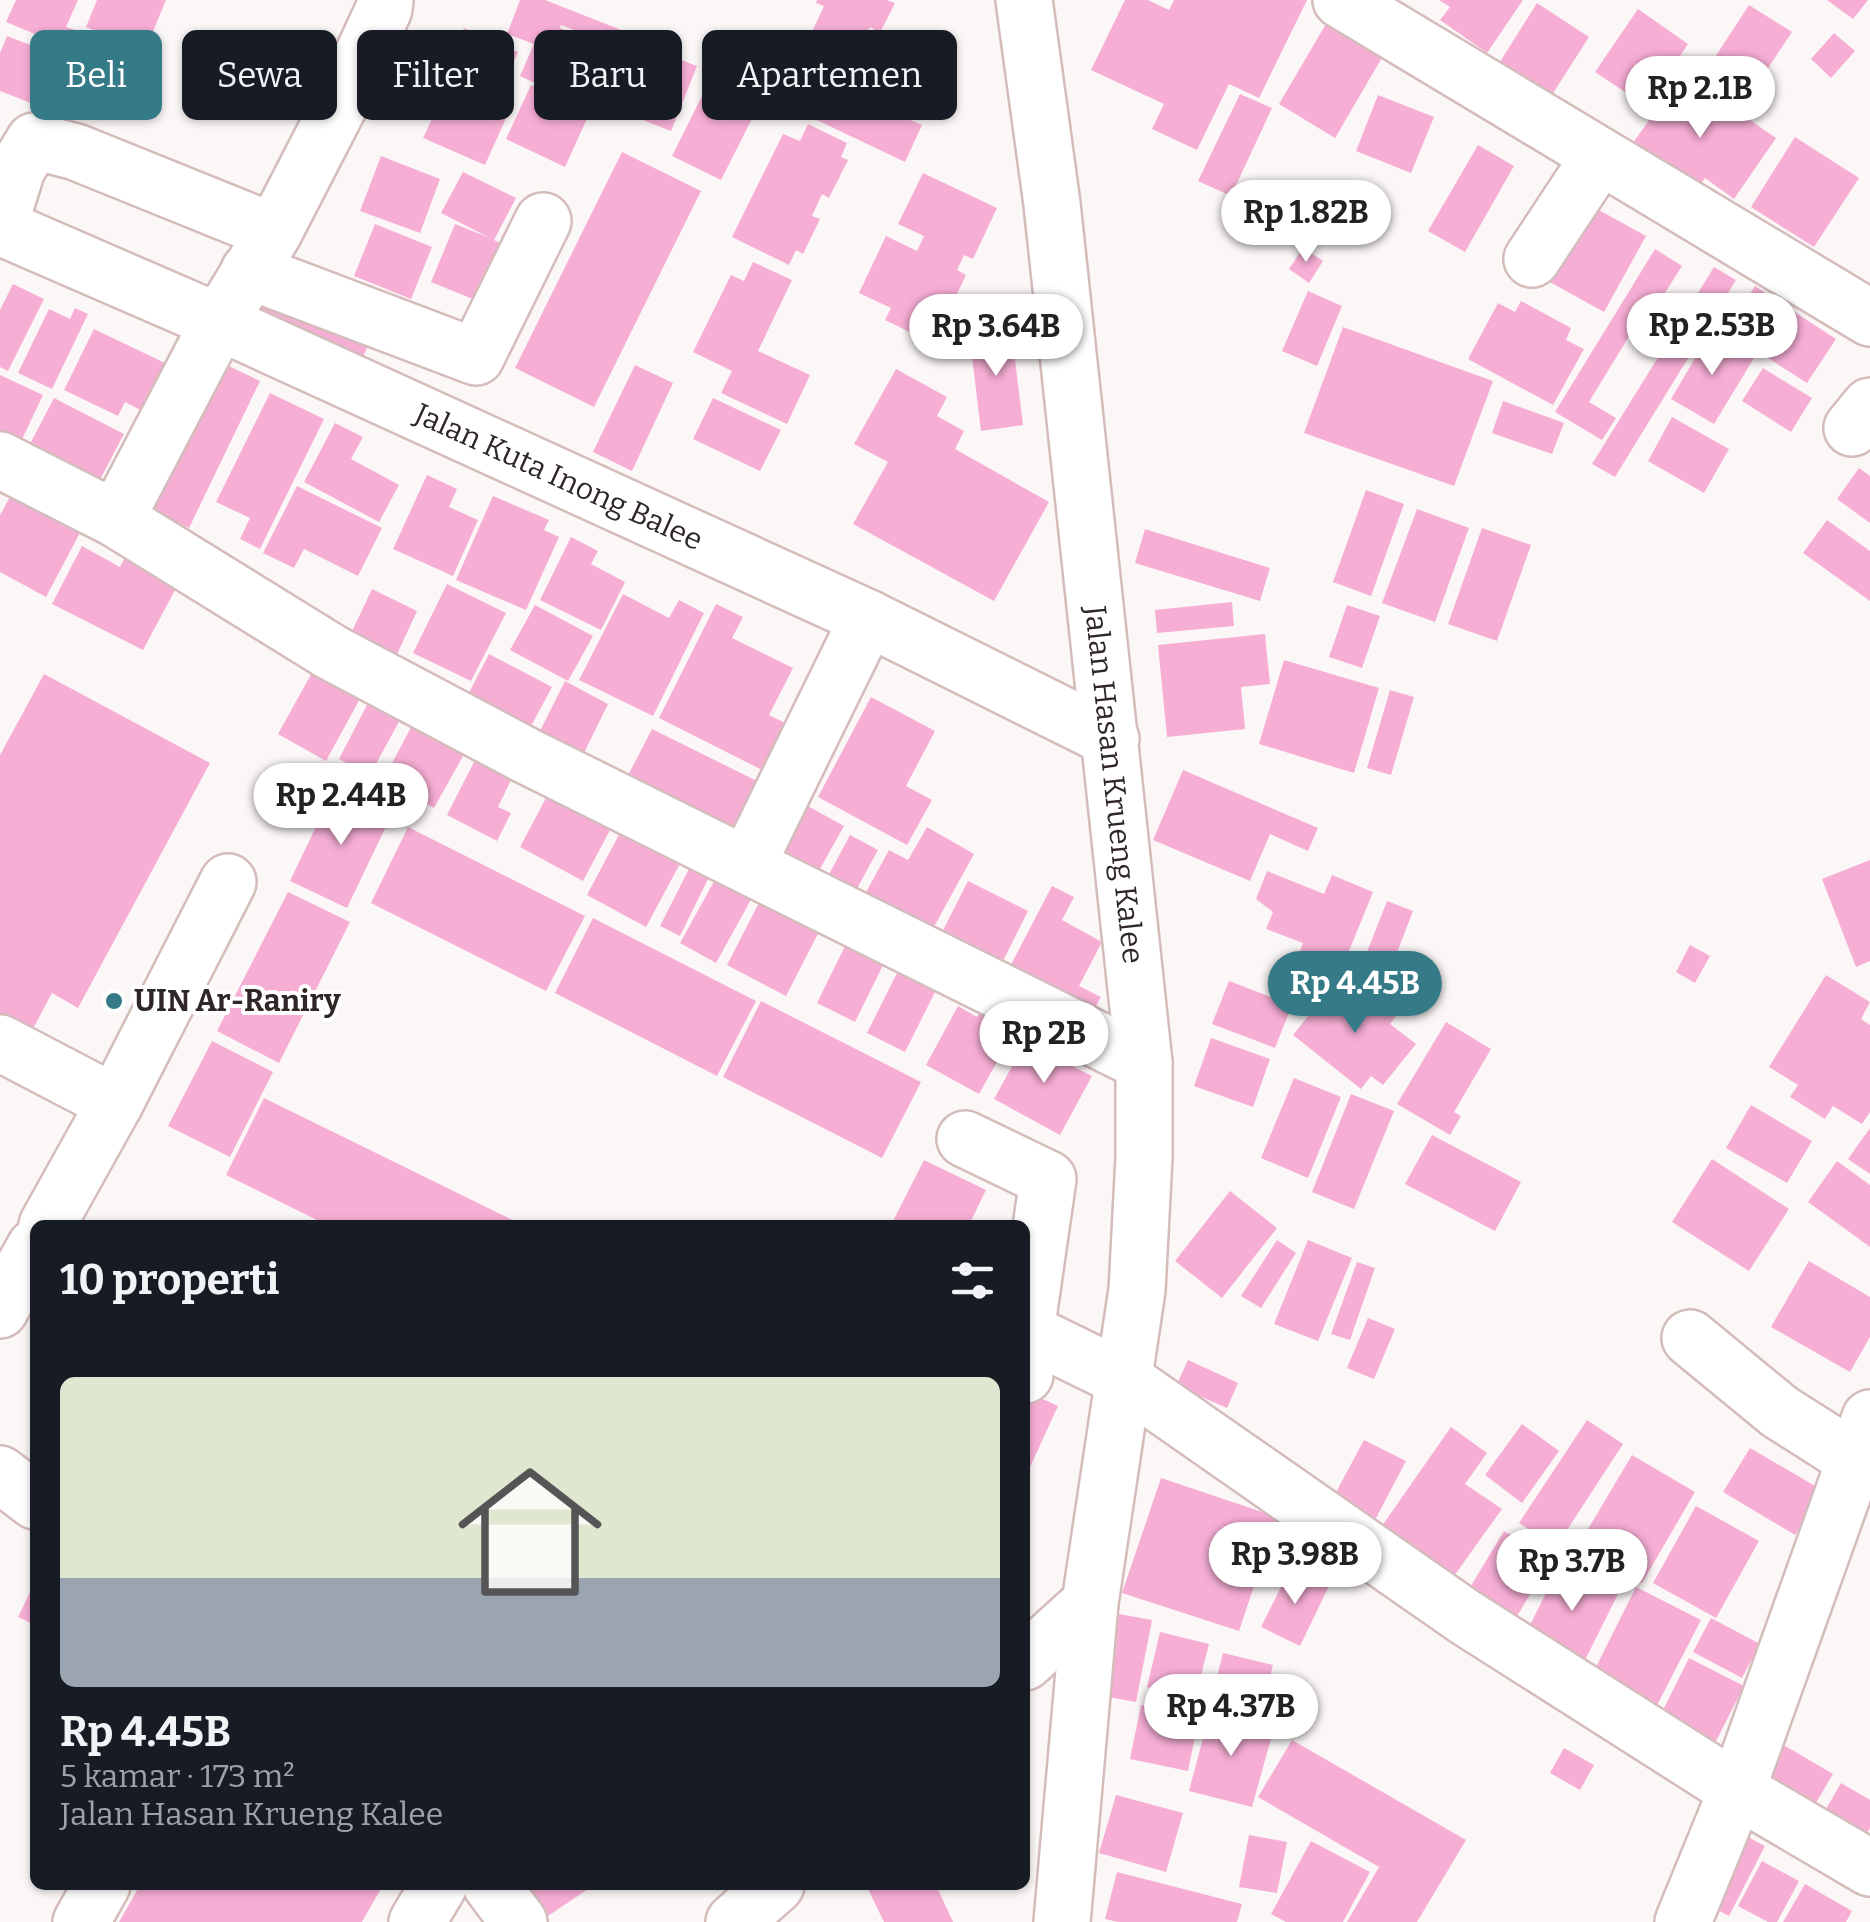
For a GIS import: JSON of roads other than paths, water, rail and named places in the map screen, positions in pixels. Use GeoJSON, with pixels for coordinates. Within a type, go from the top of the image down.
{"type":"FeatureCollection","features":[{"type":"Feature","properties":{"kind":"street"},"geometry":{"type":"LineString","coordinates":[[116,518],[339,106],[385,0]]}},
{"type":"Feature","properties":{"kind":"street","name":"Jalan Hasan Krueng Kalee"},"geometry":{"type":"LineString","coordinates":[[1024,0],[1052,204],[1144,1063],[1137,1290],[1090,1603],[1062,1922]]}},
{"type":"Feature","properties":{"kind":"street"},"geometry":{"type":"LineString","coordinates":[[1341,0],[1870,318]]}},
{"type":"Feature","properties":{"kind":"street"},"geometry":{"type":"LineString","coordinates":[[0,226],[17,170],[17,132],[76,152],[262,252],[476,357],[543,220]]}},
{"type":"Feature","properties":{"kind":"street"},"geometry":{"type":"LineString","coordinates":[[1532,259],[1600,156]]}},
{"type":"Feature","properties":{"kind":"street","name":"Jalan Kuta Inong Balee"},"geometry":{"type":"LineString","coordinates":[[0,226],[868,618],[1111,739]]}},
{"type":"Feature","properties":{"kind":"street"},"geometry":{"type":"LineString","coordinates":[[0,460],[116,518],[331,652],[527,756],[1144,1063]]}},
{"type":"Feature","properties":{"kind":"street"},"geometry":{"type":"LineString","coordinates":[[747,865],[868,618]]}},
{"type":"Feature","properties":{"kind":"street"},"geometry":{"type":"LineString","coordinates":[[50,1220],[115,1103],[228,882]]}},
{"type":"Feature","properties":{"kind":"street"},"geometry":{"type":"LineString","coordinates":[[0,1043],[115,1103]]}},
{"type":"Feature","properties":{"kind":"street"},"geometry":{"type":"LineString","coordinates":[[966,1139],[1048,1179],[1030,1303]]}},
{"type":"Feature","properties":{"kind":"street"},"geometry":{"type":"LineString","coordinates":[[0,1310],[30,1256]]}},
{"type":"Feature","properties":{"kind":"street"},"geometry":{"type":"LineString","coordinates":[[1030,1332],[1122,1378],[1464,1617],[1737,1790],[1870,1868]]}},
{"type":"Feature","properties":{"kind":"street"},"geometry":{"type":"LineString","coordinates":[[1684,1922],[1737,1790],[1862,1439],[1780,1412],[1690,1338]]}},
{"type":"Feature","properties":{"kind":"street"},"geometry":{"type":"LineString","coordinates":[[0,1474],[30,1496]]}},
{"type":"Feature","properties":{"kind":"street"},"geometry":{"type":"LineString","coordinates":[[1030,1657],[1090,1603]]}},
{"type":"Feature","properties":{"kind":"street"},"geometry":{"type":"LineString","coordinates":[[81,1922],[99,1890]]}},
{"type":"Feature","properties":{"kind":"street"},"geometry":{"type":"LineString","coordinates":[[417,1922],[436,1890]]}},
{"type":"Feature","properties":{"kind":"street"},"geometry":{"type":"LineString","coordinates":[[495,1890],[519,1922]]}},
{"type":"Feature","properties":{"kind":"street"},"geometry":{"type":"LineString","coordinates":[[734,1922],[770,1890]]}},
{"type":"Feature","properties":{"kind":"place","name":"UIN Ar-Raniry"},"geometry":{"type":"Point","coordinates":[114,1001]}}]}
